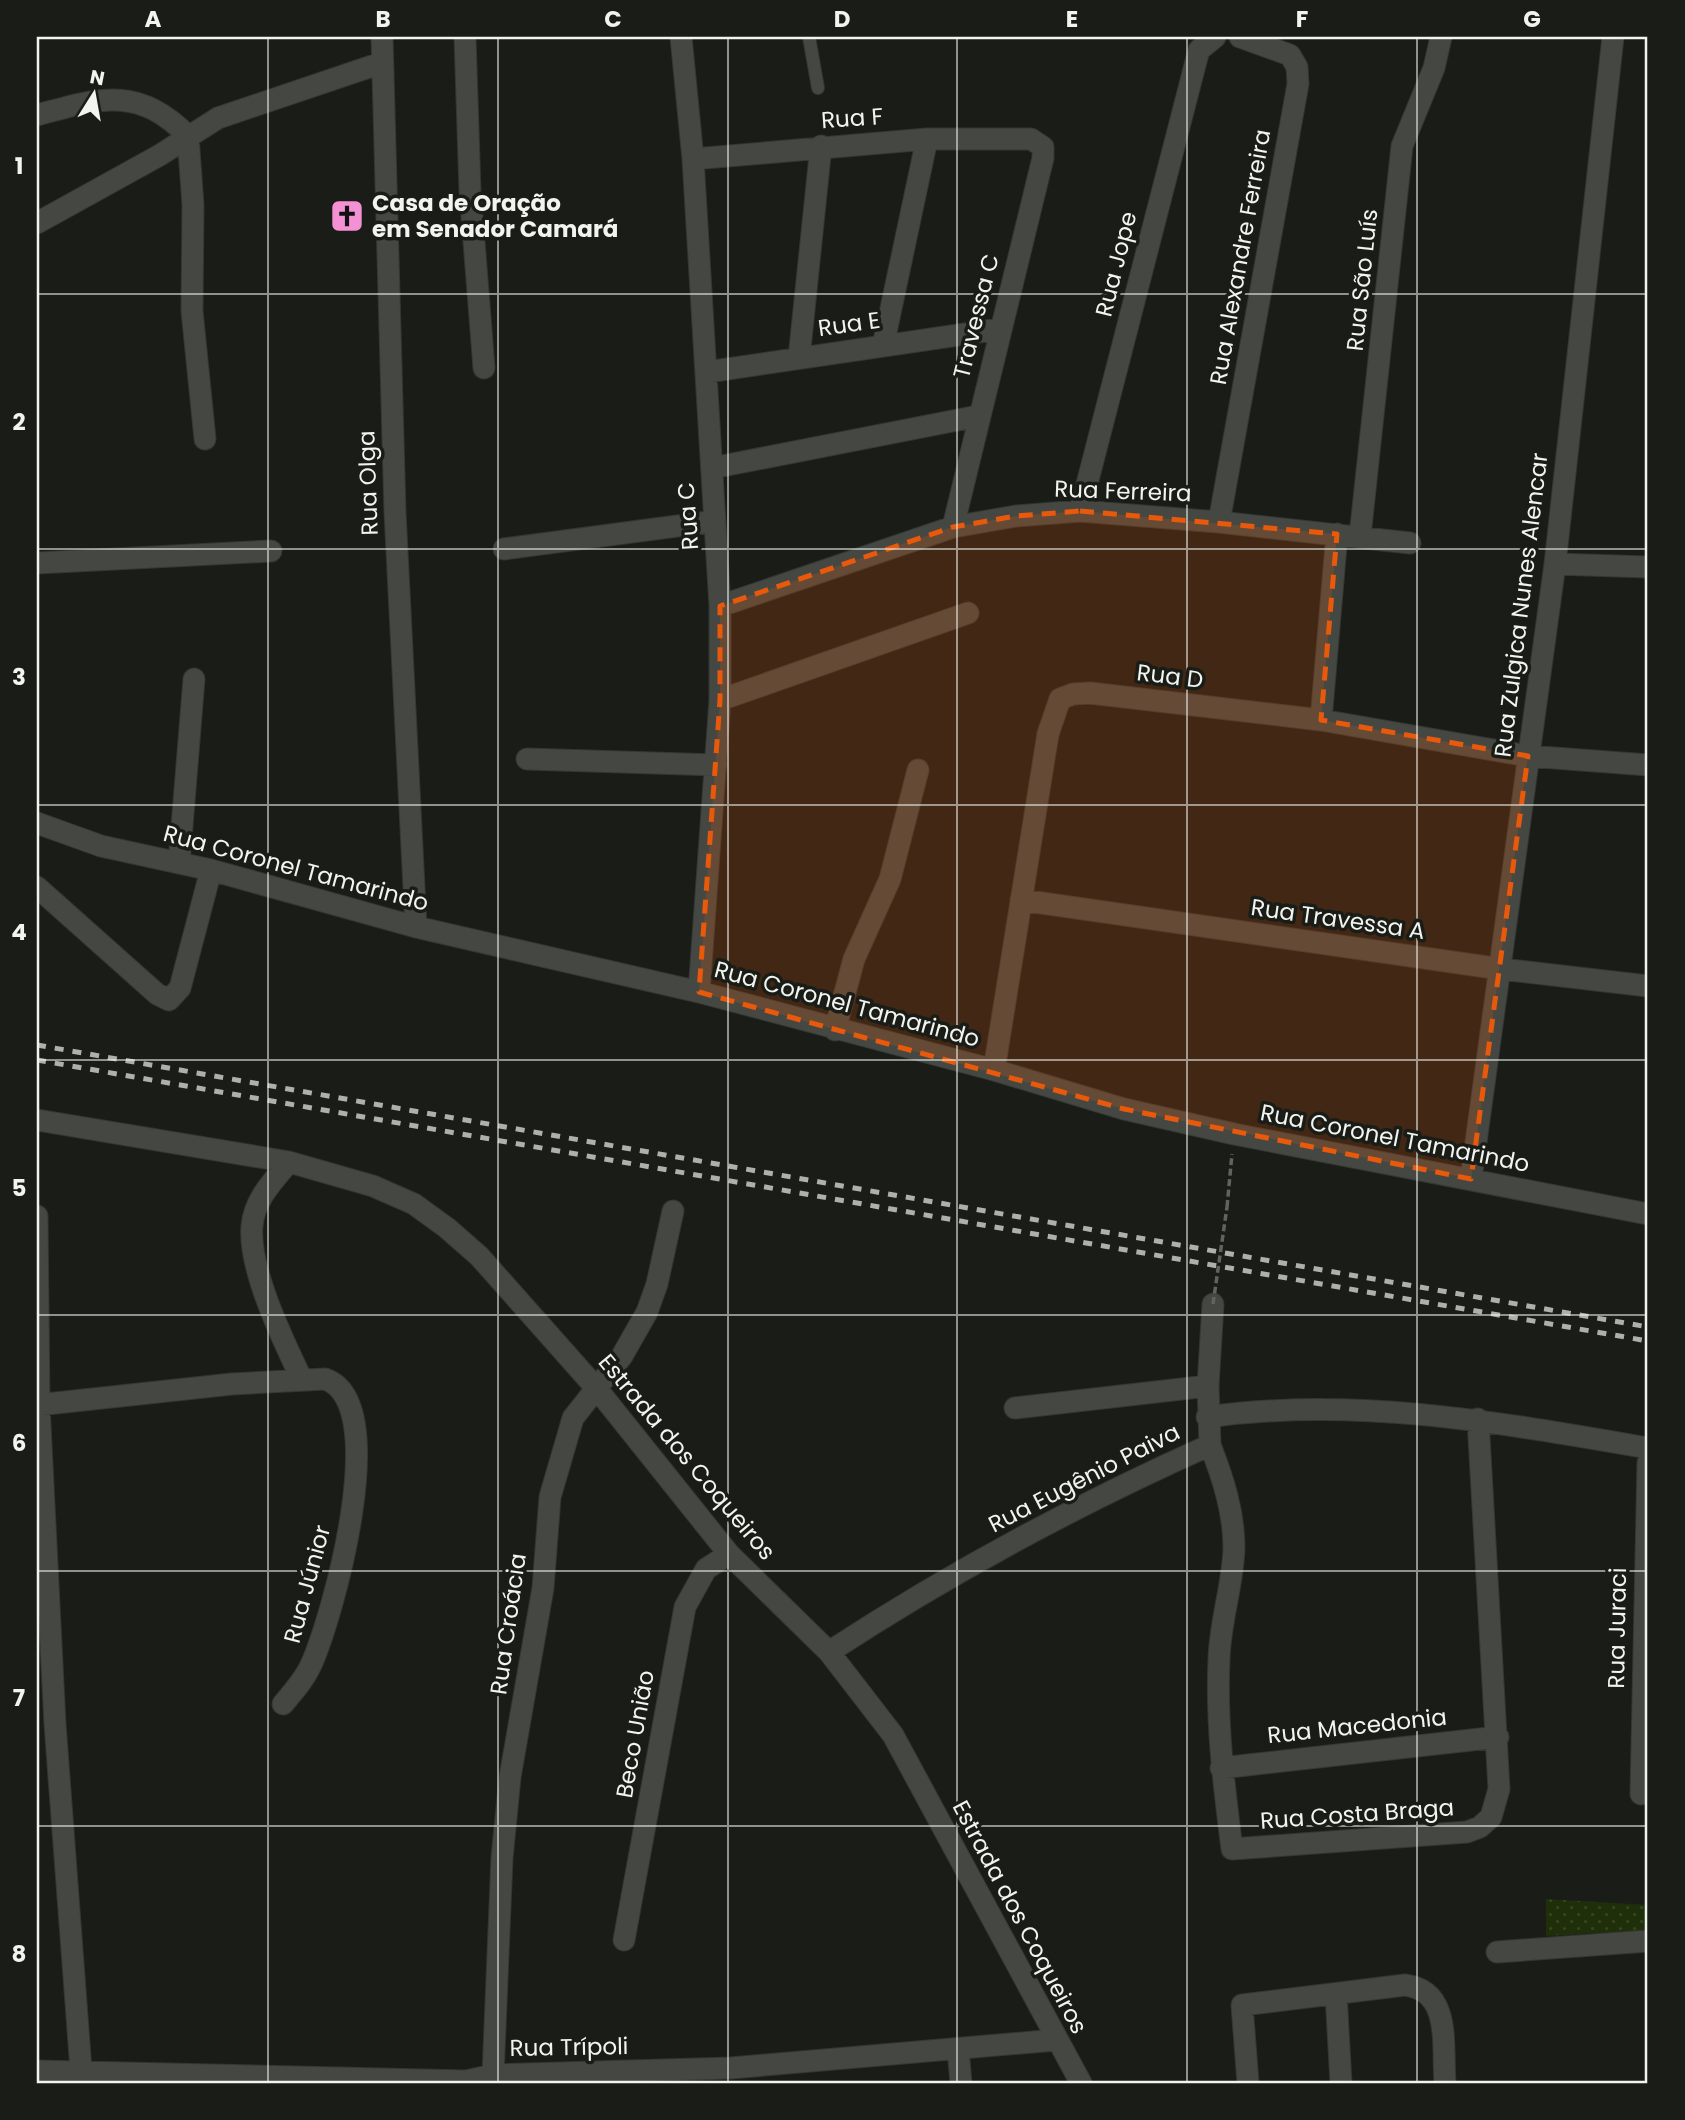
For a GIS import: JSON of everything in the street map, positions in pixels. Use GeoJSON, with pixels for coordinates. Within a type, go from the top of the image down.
{"type":"FeatureCollection","features":[{"type":"Feature","properties":{"kind":"street","name":"Rua Olga"},"geometry":{"type":"LineString","coordinates":[[382,37],[395,512],[416,927]]}},
{"type":"Feature","properties":{"kind":"street"},"geometry":{"type":"LineString","coordinates":[[465,37],[470,191],[484,368]]}},
{"type":"Feature","properties":{"kind":"street","name":"Rua C"},"geometry":{"type":"LineString","coordinates":[[681,37],[693,159],[720,606],[720,700],[699,992]]}},
{"type":"Feature","properties":{"kind":"street","name":"Rua Jope"},"geometry":{"type":"LineString","coordinates":[[1080,511],[1199,50],[1215,37]]}},
{"type":"Feature","properties":{"kind":"street","name":"Rua Alexandre Ferreira"},"geometry":{"type":"LineString","coordinates":[[1219,522],[1298,84],[1297,67],[1290,55],[1240,37]]}},
{"type":"Feature","properties":{"kind":"street","name":"Rua São Luís"},"geometry":{"type":"LineString","coordinates":[[1360,536],[1402,146],[1434,68],[1441,37]]}},
{"type":"Feature","properties":{"kind":"street","name":"Rua Zulgica Nunes Alencar"},"geometry":{"type":"LineString","coordinates":[[1471,1179],[1555,564],[1613,37]]}},
{"type":"Feature","properties":{"kind":"street"},"geometry":{"type":"LineString","coordinates":[[37,223],[218,118],[381,63]]}},
{"type":"Feature","properties":{"kind":"street"},"geometry":{"type":"LineString","coordinates":[[37,115],[104,101],[130,101],[150,106],[167,115],[188,136],[193,194],[192,311],[205,439]]}},
{"type":"Feature","properties":{"kind":"street"},"geometry":{"type":"LineString","coordinates":[[883,346],[927,139]]}},
{"type":"Feature","properties":{"kind":"street","name":"Rua F"},"geometry":{"type":"LineString","coordinates":[[693,159],[927,139],[1016,139]]}},
{"type":"Feature","properties":{"kind":"street","name":"Travessa C"},"geometry":{"type":"LineString","coordinates":[[953,527],[999,329],[1044,158],[1043,147],[1037,141],[1016,139]]}},
{"type":"Feature","properties":{"kind":"street"},"geometry":{"type":"LineString","coordinates":[[799,358],[821,146]]}},
{"type":"Feature","properties":{"kind":"street","name":"Rua E"},"geometry":{"type":"LineString","coordinates":[[707,372],[999,329]]}},
{"type":"Feature","properties":{"kind":"street"},"geometry":{"type":"LineString","coordinates":[[712,468],[978,416]]}},
{"type":"Feature","properties":{"kind":"street","name":"Rua Ferreira"},"geometry":{"type":"LineString","coordinates":[[720,606],[953,527],[1016,516],[1080,511],[1219,522],[1410,543]]}},
{"type":"Feature","properties":{"kind":"street"},"geometry":{"type":"LineString","coordinates":[[504,549],[715,521]]}},
{"type":"Feature","properties":{"kind":"street"},"geometry":{"type":"LineString","coordinates":[[1321,720],[1337,534]]}},
{"type":"Feature","properties":{"kind":"street"},"geometry":{"type":"LineString","coordinates":[[37,563],[271,551]]}},
{"type":"Feature","properties":{"kind":"street"},"geometry":{"type":"LineString","coordinates":[[1555,564],[1648,567]]}},
{"type":"Feature","properties":{"kind":"street"},"geometry":{"type":"LineString","coordinates":[[720,700],[968,613]]}},
{"type":"Feature","properties":{"kind":"street"},"geometry":{"type":"LineString","coordinates":[[179,863],[194,679]]}},
{"type":"Feature","properties":{"kind":"street","name":"Rua D"},"geometry":{"type":"LineString","coordinates":[[994,1070],[1048,734],[1060,699],[1073,694],[1090,693],[1321,720],[1528,757],[1648,765]]}},
{"type":"Feature","properties":{"kind":"street"},"geometry":{"type":"LineString","coordinates":[[527,759],[716,765]]}},
{"type":"Feature","properties":{"kind":"street"},"geometry":{"type":"LineString","coordinates":[[835,1030],[854,959],[890,879],[918,770]]}},
{"type":"Feature","properties":{"kind":"street","name":"Rua Coronel Tamarindo"},"geometry":{"type":"LineString","coordinates":[[37,823],[101,846],[211,870],[416,927],[699,992],[994,1070],[1124,1109],[1234,1134],[1648,1214]]}},
{"type":"Feature","properties":{"kind":"street"},"geometry":{"type":"LineString","coordinates":[[37,887],[164,999],[169,1000],[176,995],[184,975],[211,870]]}},
{"type":"Feature","properties":{"kind":"street","name":"Rua Travessa A"},"geometry":{"type":"LineString","coordinates":[[1021,900],[1501,969],[1648,986]]}},
{"type":"Feature","properties":{"kind":"street","name":"Estrada dos Coqueiros"},"geometry":{"type":"LineString","coordinates":[[37,1120],[289,1162],[373,1186],[414,1204],[480,1256],[597,1389],[729,1554],[829,1652],[893,1735],[1081,2083]]}},
{"type":"Feature","properties":{"kind":"street"},"geometry":{"type":"LineString","coordinates":[[38,1405],[232,1384],[302,1380],[276,1327],[252,1239],[257,1206],[264,1192],[289,1162]]}},
{"type":"Feature","properties":{"kind":"street","name":"Rua Croácia"},"geometry":{"type":"LineString","coordinates":[[493,2075],[502,1858],[510,1777],[543,1588],[550,1497],[573,1418],[622,1356],[646,1312],[657,1284],[673,1211]]}},
{"type":"Feature","properties":{"kind":"street"},"geometry":{"type":"LineString","coordinates":[[37,1216],[38,1405],[46,1725],[82,2077]]}},
{"type":"Feature","properties":{"kind":"street"},"geometry":{"type":"LineString","coordinates":[[1207,1417],[1213,1304]]}},
{"type":"Feature","properties":{"kind":"street","name":"Rua Júnior"},"geometry":{"type":"LineString","coordinates":[[283,1704],[301,1684],[323,1633],[344,1564],[355,1477],[356,1444],[349,1399],[338,1383],[325,1379],[302,1380]]}},
{"type":"Feature","properties":{"kind":"street"},"geometry":{"type":"LineString","coordinates":[[1015,1408],[1208,1386]]}},
{"type":"Feature","properties":{"kind":"street","name":"Rua Eugênio Paiva"},"geometry":{"type":"LineString","coordinates":[[829,1652],[967,1566],[1210,1445],[1207,1417],[1258,1410],[1315,1408],[1479,1419],[1648,1448]]}},
{"type":"Feature","properties":{"kind":"street","name":"Rua Costa Braga"},"geometry":{"type":"LineString","coordinates":[[1210,1445],[1229,1501],[1234,1549],[1219,1656],[1221,1768],[1232,1849],[1467,1832],[1480,1827],[1495,1808],[1499,1789],[1479,1419]]}},
{"type":"Feature","properties":{"kind":"street","name":"Rua Juraci"},"geometry":{"type":"LineString","coordinates":[[1641,1794],[1648,1463]]}},
{"type":"Feature","properties":{"kind":"street","name":"Beco União"},"geometry":{"type":"LineString","coordinates":[[624,1940],[685,1607],[706,1569],[729,1554]]}},
{"type":"Feature","properties":{"kind":"street","name":"Rua Macedonia"},"geometry":{"type":"LineString","coordinates":[[1221,1768],[1498,1737]]}},
{"type":"Feature","properties":{"kind":"street"},"geometry":{"type":"LineString","coordinates":[[1497,1952],[1648,1941]]}},
{"type":"Feature","properties":{"kind":"street"},"geometry":{"type":"LineString","coordinates":[[1248,2083],[1242,2005],[1405,1985],[1425,1989],[1437,2002],[1445,2083]]}},
{"type":"Feature","properties":{"kind":"street"},"geometry":{"type":"LineString","coordinates":[[1336,1994],[1341,2083]]}},
{"type":"Feature","properties":{"kind":"street","name":"Rua Trípoli"},"geometry":{"type":"LineString","coordinates":[[37,2071],[82,2077],[466,2082],[493,2075],[670,2077],[1056,2040]]}},
{"type":"Feature","properties":{"kind":"street"},"geometry":{"type":"LineString","coordinates":[[958,2049],[961,2083]]}},
{"type":"Feature","properties":{"kind":"lane"},"geometry":{"type":"LineString","coordinates":[[809,37],[818,88]]}},
{"type":"Feature","properties":{"kind":"path"},"geometry":{"type":"LineString","coordinates":[[1213,1304],[1234,1134]]}},
{"type":"Feature","properties":{"kind":"highlighted area"},"geometry":{"type":"Polygon","coordinates":[[[1080,511],[1337,534],[1321,720],[1528,756],[1471,1179],[1124,1109],[699,992],[720,700],[720,606],[953,527],[1016,516],[1080,511]]]}},
{"type":"Feature","properties":{"kind":"green space"},"geometry":{"type":"Polygon","coordinates":[[[1546,1899],[1648,1905],[1648,1930],[1546,1936],[1546,1899]]]}},
{"type":"Feature","properties":{"kind":"railway"},"geometry":{"type":"LineString","coordinates":[[37,1045],[1648,1327]]}},
{"type":"Feature","properties":{"kind":"railway"},"geometry":{"type":"LineString","coordinates":[[37,1060],[1648,1341]]}},
{"type":"Feature","properties":{"kind":"place","name":"Casa de Oração em Senador Camará"},"geometry":{"type":"Point","coordinates":[347,216]}}]}
